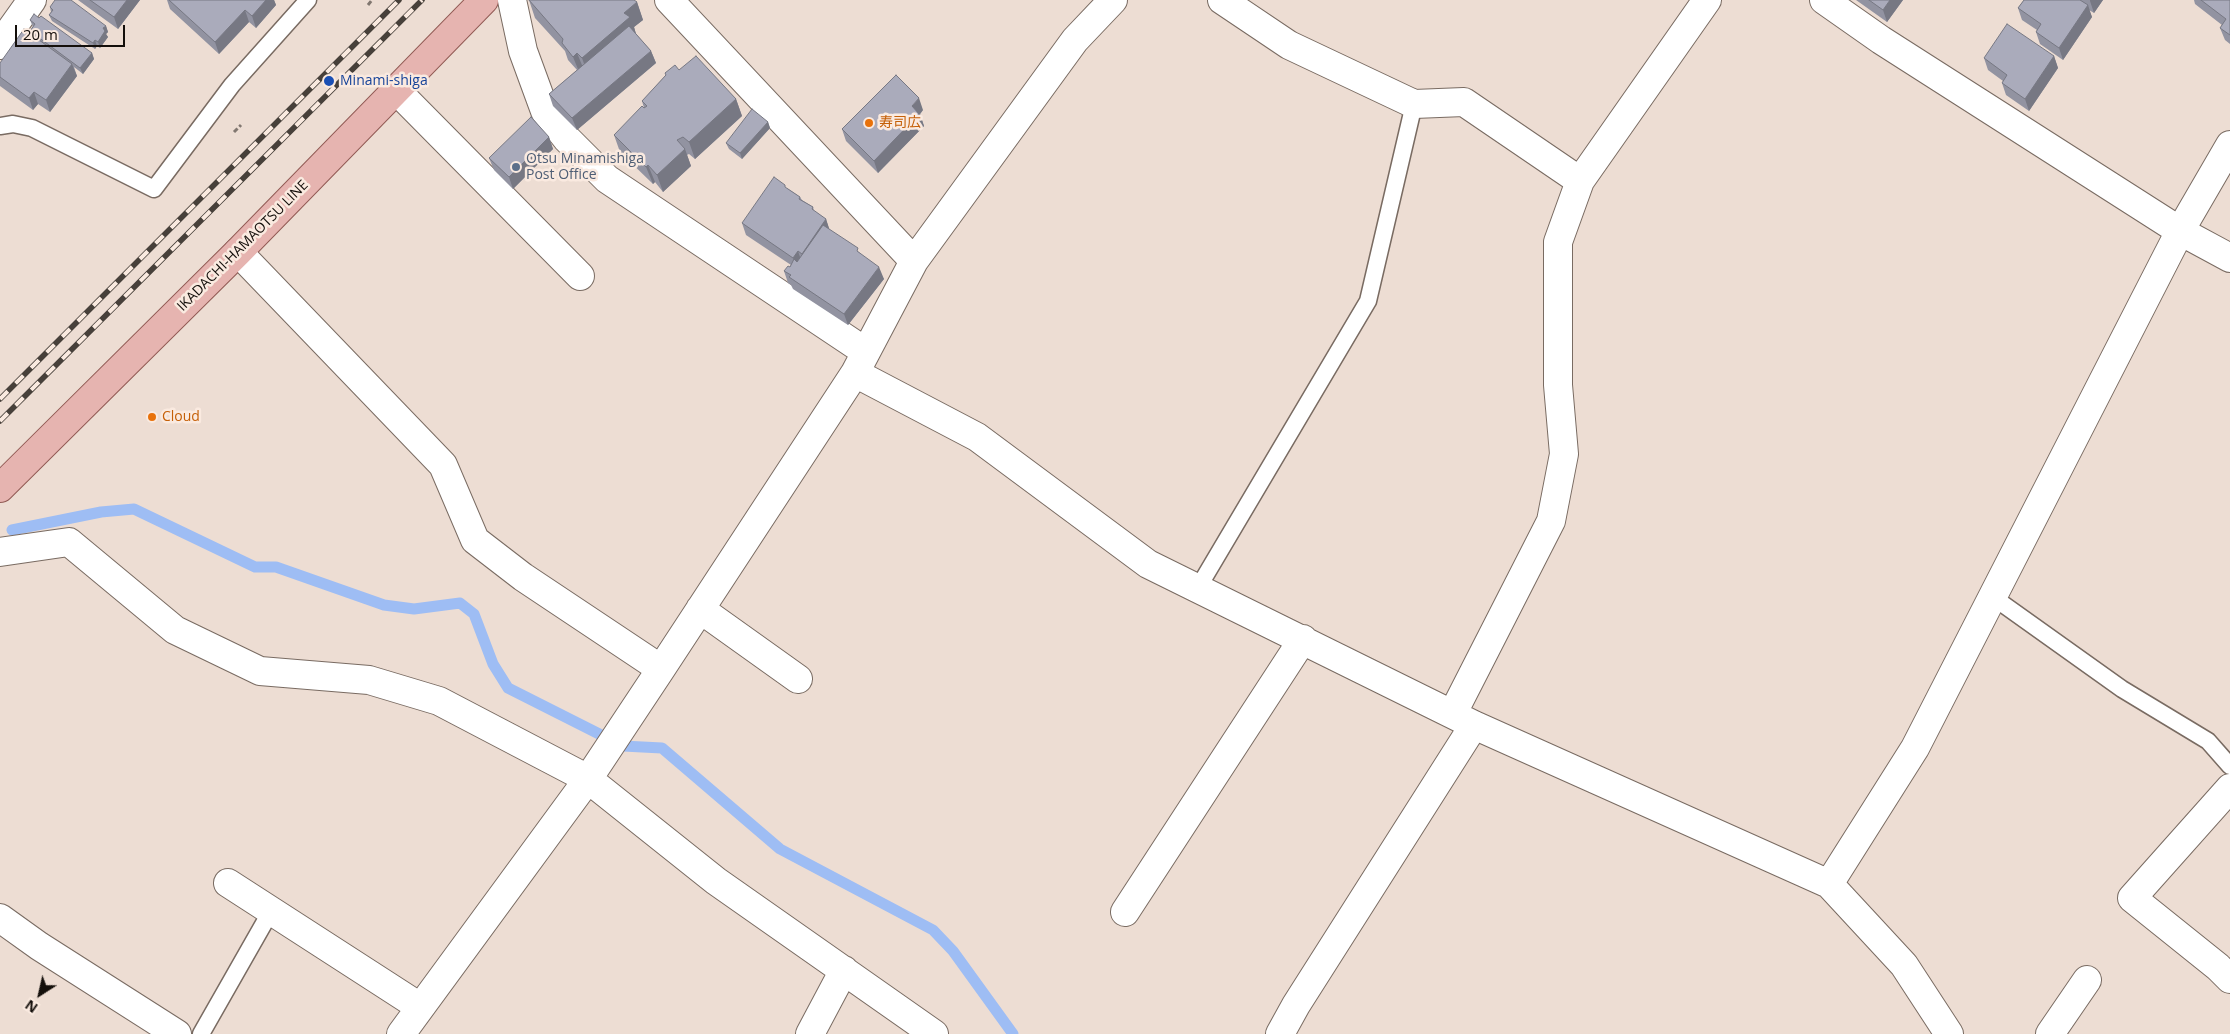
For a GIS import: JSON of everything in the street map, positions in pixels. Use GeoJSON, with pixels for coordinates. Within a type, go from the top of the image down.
{"type":"FeatureCollection","features":[{"type":"Feature","properties":{"kind":"main road","name":"IKADACHI-HAMAOTSU LINE"},"geometry":{"type":"LineString","coordinates":[[0,488],[238,252],[484,0]]}},
{"type":"Feature","properties":{"kind":"street"},"geometry":{"type":"LineString","coordinates":[[0,45],[32,0]]}},
{"type":"Feature","properties":{"kind":"street"},"geometry":{"type":"LineString","coordinates":[[512,0],[523,51],[545,111],[567,139],[600,172],[861,362],[977,437],[1148,564],[1464,719],[1829,884],[1904,965],[1949,1034]]}},
{"type":"Feature","properties":{"kind":"street"},"geometry":{"type":"LineString","coordinates":[[668,0],[914,261]]}},
{"type":"Feature","properties":{"kind":"street"},"geometry":{"type":"LineString","coordinates":[[401,1034],[594,770],[861,362],[914,261],[1075,40],[1113,0]]}},
{"type":"Feature","properties":{"kind":"street"},"geometry":{"type":"LineString","coordinates":[[1222,0],[1289,45],[1414,104],[1464,102],[1580,180]]}},
{"type":"Feature","properties":{"kind":"street"},"geometry":{"type":"LineString","coordinates":[[1280,1034],[1464,719],[1551,521],[1564,454],[1558,385],[1558,242],[1580,180],[1707,0]]}},
{"type":"Feature","properties":{"kind":"street"},"geometry":{"type":"LineString","coordinates":[[1824,0],[1890,46],[2180,231],[2230,258]]}},
{"type":"Feature","properties":{"kind":"street"},"geometry":{"type":"LineString","coordinates":[[396,90],[580,276]]}},
{"type":"Feature","properties":{"kind":"street"},"geometry":{"type":"LineString","coordinates":[[1829,884],[1915,748],[2180,231],[2230,145]]}},
{"type":"Feature","properties":{"kind":"street"},"geometry":{"type":"LineString","coordinates":[[238,252],[443,465],[475,540],[523,577],[661,668]]}},
{"type":"Feature","properties":{"kind":"street"},"geometry":{"type":"LineString","coordinates":[[0,552],[69,542],[175,630],[260,671],[369,680],[439,701],[594,770],[716,881],[934,1034]]}},
{"type":"Feature","properties":{"kind":"street"},"geometry":{"type":"LineString","coordinates":[[700,609],[798,679]]}},
{"type":"Feature","properties":{"kind":"street"},"geometry":{"type":"LineString","coordinates":[[1125,912],[1303,639]]}},
{"type":"Feature","properties":{"kind":"street"},"geometry":{"type":"LineString","coordinates":[[2230,788],[2132,898],[2218,967],[2230,979]]}},
{"type":"Feature","properties":{"kind":"street"},"geometry":{"type":"LineString","coordinates":[[228,883],[420,1007]]}},
{"type":"Feature","properties":{"kind":"street"},"geometry":{"type":"LineString","coordinates":[[0,918],[39,946],[177,1034]]}},
{"type":"Feature","properties":{"kind":"street"},"geometry":{"type":"LineString","coordinates":[[810,1034],[844,970]]}},
{"type":"Feature","properties":{"kind":"street"},"geometry":{"type":"LineString","coordinates":[[2050,1034],[2087,980]]}},
{"type":"Feature","properties":{"kind":"lane"},"geometry":{"type":"LineString","coordinates":[[0,126],[13,124],[32,128],[154,189],[232,85],[308,0]]}},
{"type":"Feature","properties":{"kind":"lane"},"geometry":{"type":"LineString","coordinates":[[1198,588],[1368,301],[1414,104]]}},
{"type":"Feature","properties":{"kind":"lane"},"geometry":{"type":"LineString","coordinates":[[1993,597],[2122,689],[2208,740],[2230,766]]}},
{"type":"Feature","properties":{"kind":"lane"},"geometry":{"type":"LineString","coordinates":[[201,1034],[271,911]]}},
{"type":"Feature","properties":{"kind":"path"},"geometry":{"type":"LineString","coordinates":[[368,5],[372,0]]}},
{"type":"Feature","properties":{"kind":"path"},"geometry":{"type":"LineString","coordinates":[[234,132],[241,124]]}},
{"type":"Feature","properties":{"kind":"building"},"geometry":{"type":"Polygon","coordinates":[[[55,0],[71,0],[106,26],[103,28],[105,31],[98,42],[95,40],[93,43],[49,15],[53,10],[50,7],[55,0]]]}},
{"type":"Feature","properties":{"kind":"building"},"geometry":{"type":"Polygon","coordinates":[[[90,0],[127,0],[114,17],[90,0]]]}},
{"type":"Feature","properties":{"kind":"building"},"geometry":{"type":"Polygon","coordinates":[[[169,0],[266,0],[252,16],[245,10],[215,42],[169,0]]]}},
{"type":"Feature","properties":{"kind":"building"},"geometry":{"type":"Polygon","coordinates":[[[529,0],[634,0],[637,2],[624,13],[630,17],[582,58],[577,53],[573,57],[562,43],[563,39],[529,0]]]}},
{"type":"Feature","properties":{"kind":"building"},"geometry":{"type":"Polygon","coordinates":[[[1869,0],[1890,0],[1883,10],[1869,0]]]}},
{"type":"Feature","properties":{"kind":"building"},"geometry":{"type":"Polygon","coordinates":[[[2024,0],[2080,0],[2088,5],[2059,48],[2036,32],[2041,24],[2018,8],[2024,0]]]}},
{"type":"Feature","properties":{"kind":"building"},"geometry":{"type":"Polygon","coordinates":[[[2201,0],[2230,0],[2230,35],[2220,28],[2226,19],[2201,0]]]}},
{"type":"Feature","properties":{"kind":"building"},"geometry":{"type":"Polygon","coordinates":[[[34,14],[39,18],[41,16],[92,53],[80,68],[30,31],[35,24],[30,20],[34,14]]]}},
{"type":"Feature","properties":{"kind":"building"},"geometry":{"type":"Polygon","coordinates":[[[2007,24],[2054,56],[2025,99],[2002,83],[2007,75],[1984,58],[2007,24]]]}},
{"type":"Feature","properties":{"kind":"building"},"geometry":{"type":"Polygon","coordinates":[[[629,26],[651,51],[572,118],[549,94],[629,26]]]}},
{"type":"Feature","properties":{"kind":"building"},"geometry":{"type":"Polygon","coordinates":[[[24,29],[72,64],[46,100],[34,92],[29,98],[0,77],[0,63],[24,29]]]}},
{"type":"Feature","properties":{"kind":"building"},"geometry":{"type":"Polygon","coordinates":[[[696,56],[736,99],[689,142],[683,137],[677,140],[685,149],[657,175],[648,165],[646,167],[614,135],[642,106],[644,108],[647,106],[642,101],[666,75],[665,73],[675,65],[679,70],[696,56]]]}},
{"type":"Feature","properties":{"kind":"building"},"geometry":{"type":"Polygon","coordinates":[[[896,75],[919,98],[912,106],[919,114],[874,161],[842,129],[896,75]]]}},
{"type":"Feature","properties":{"kind":"building"},"geometry":{"type":"Polygon","coordinates":[[[752,109],[768,122],[740,153],[726,143],[752,109]]]}},
{"type":"Feature","properties":{"kind":"building"},"geometry":{"type":"Polygon","coordinates":[[[531,117],[549,137],[509,177],[489,158],[531,117]]]}},
{"type":"Feature","properties":{"kind":"building"},"geometry":{"type":"Polygon","coordinates":[[[774,177],[826,219],[802,254],[798,251],[793,258],[742,223],[774,177]]]}},
{"type":"Feature","properties":{"kind":"building"},"geometry":{"type":"Polygon","coordinates":[[[823,225],[858,248],[857,251],[879,267],[844,314],[789,277],[791,275],[784,271],[788,266],[790,267],[794,259],[797,262],[823,225]]]}},
{"type":"Feature","properties":{"kind":"waterway"},"geometry":{"type":"LineString","coordinates":[[12,530],[101,512],[134,509],[255,567],[276,567],[384,605],[414,609],[460,603],[474,614],[493,664],[508,688],[623,746],[662,748],[780,849],[933,930],[953,951],[1013,1034]]}},
{"type":"Feature","properties":{"kind":"railway"},"geometry":{"type":"LineString","coordinates":[[0,399],[399,0]]}},
{"type":"Feature","properties":{"kind":"railway"},"geometry":{"type":"LineString","coordinates":[[0,421],[422,0]]}},
{"type":"Feature","properties":{"kind":"place","name":"Minami-shiga"},"geometry":{"type":"Point","coordinates":[329,81]}},
{"type":"Feature","properties":{"kind":"place","name":"寿司広"},"geometry":{"type":"Point","coordinates":[869,123]}},
{"type":"Feature","properties":{"kind":"place","name":"Otsu Minamishiga Post Office"},"geometry":{"type":"Point","coordinates":[516,167]}},
{"type":"Feature","properties":{"kind":"place","name":"Cloud"},"geometry":{"type":"Point","coordinates":[152,417]}}]}
